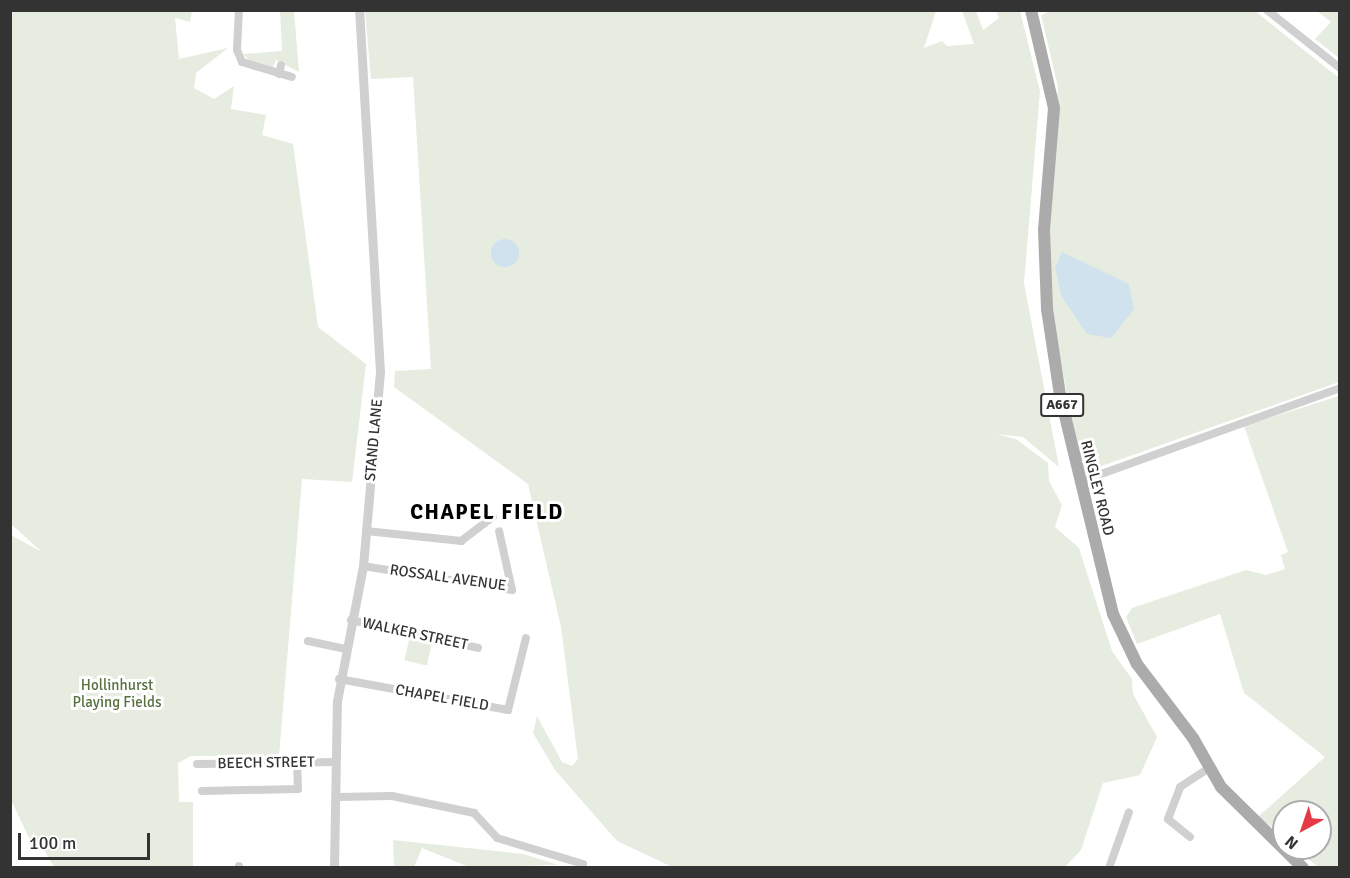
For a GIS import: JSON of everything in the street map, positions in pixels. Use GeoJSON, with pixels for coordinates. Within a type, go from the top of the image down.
{"type":"FeatureCollection","features":[{"type":"Feature","properties":{"kind":"main road","name":"RINGLEY ROAD"},"geometry":{"type":"LineString","coordinates":[[1032,11],[1054,108],[1044,230],[1047,309],[1079,482],[1124,641],[1209,768]]}},
{"type":"Feature","properties":{"kind":"main road","name":"A667"},"geometry":{"type":"LineString","coordinates":[[1209,768],[1234,803],[1303,867]]}},
{"type":"Feature","properties":{"kind":"street"},"geometry":{"type":"LineString","coordinates":[[239,10],[239,58],[248,67],[292,77]]}},
{"type":"Feature","properties":{"kind":"street","name":"STAND LANE"},"geometry":{"type":"LineString","coordinates":[[334,867],[339,679],[363,566],[380,372],[359,10]]}},
{"type":"Feature","properties":{"kind":"street"},"geometry":{"type":"LineString","coordinates":[[1267,10],[1340,68]]}},
{"type":"Feature","properties":{"kind":"street"},"geometry":{"type":"LineString","coordinates":[[279,74],[281,65]]}},
{"type":"Feature","properties":{"kind":"street"},"geometry":{"type":"LineString","coordinates":[[1079,482],[1340,388]]}},
{"type":"Feature","properties":{"kind":"street"},"geometry":{"type":"LineString","coordinates":[[366,531],[461,541],[493,517]]}},
{"type":"Feature","properties":{"kind":"street","name":"ROSSALL AVENUE"},"geometry":{"type":"LineString","coordinates":[[363,566],[512,590],[499,531]]}},
{"type":"Feature","properties":{"kind":"street","name":"WALKER STREET"},"geometry":{"type":"LineString","coordinates":[[351,620],[478,648]]}},
{"type":"Feature","properties":{"kind":"street","name":"CHAPEL FIELD"},"geometry":{"type":"LineString","coordinates":[[339,679],[507,710],[526,638]]}},
{"type":"Feature","properties":{"kind":"street"},"geometry":{"type":"LineString","coordinates":[[308,641],[345,650]]}},
{"type":"Feature","properties":{"kind":"street","name":"BEECH STREET"},"geometry":{"type":"LineString","coordinates":[[197,764],[335,762]]}},
{"type":"Feature","properties":{"kind":"street"},"geometry":{"type":"LineString","coordinates":[[202,790],[298,789],[297,763]]}},
{"type":"Feature","properties":{"kind":"street"},"geometry":{"type":"LineString","coordinates":[[1190,837],[1168,819],[1180,787],[1209,768]]}},
{"type":"Feature","properties":{"kind":"street"},"geometry":{"type":"LineString","coordinates":[[337,797],[392,796],[474,813],[497,838],[583,864]]}},
{"type":"Feature","properties":{"kind":"street"},"geometry":{"type":"LineString","coordinates":[[1109,867],[1130,817]]}},
{"type":"Feature","properties":{"kind":"green space","name":"Hollinhurst Playing Fields"},"geometry":{"type":"Polygon","coordinates":[[[11,10],[192,11],[190,22],[175,18],[179,59],[228,48],[196,73],[194,88],[214,99],[234,86],[231,109],[266,115],[262,135],[293,144],[318,327],[366,364],[352,482],[302,479],[279,756],[191,756],[178,763],[179,802],[193,802],[193,867],[54,867],[39,841],[32,844],[11,800],[11,535],[42,552],[11,524],[11,10]]]}},
{"type":"Feature","properties":{"kind":"green space"},"geometry":{"type":"Polygon","coordinates":[[[1053,10],[1255,11],[1339,78],[1339,382],[1082,473],[1053,320],[1048,233],[1058,87],[1041,15],[1053,10]]]}},
{"type":"Feature","properties":{"kind":"green space"},"geometry":{"type":"Polygon","coordinates":[[[280,11],[294,11],[299,72],[276,60],[273,67],[253,64],[243,54],[282,51],[280,11]]]}},
{"type":"Feature","properties":{"kind":"green space"},"geometry":{"type":"Polygon","coordinates":[[[365,11],[936,11],[924,48],[942,41],[947,46],[974,44],[962,11],[976,11],[983,30],[999,18],[996,11],[1020,11],[1040,91],[1024,283],[1059,467],[1023,437],[996,434],[1016,439],[1048,463],[1049,481],[1062,505],[1055,527],[1079,548],[1112,651],[1132,679],[1133,694],[1157,737],[1140,775],[1103,783],[1081,850],[1065,867],[672,867],[617,841],[555,770],[533,733],[537,716],[562,762],[572,766],[578,759],[561,627],[528,484],[394,387],[395,371],[431,369],[413,77],[371,79],[365,11]]]}},
{"type":"Feature","properties":{"kind":"green space"},"geometry":{"type":"Polygon","coordinates":[[[1317,11],[1339,11],[1339,58],[1315,39],[1331,22],[1317,11]]]}},
{"type":"Feature","properties":{"kind":"green space"},"geometry":{"type":"Polygon","coordinates":[[[1339,396],[1339,867],[1318,867],[1310,860],[1332,860],[1332,800],[1277,800],[1325,757],[1244,693],[1220,614],[1137,644],[1126,617],[1132,608],[1246,570],[1266,575],[1285,569],[1281,555],[1288,552],[1244,426],[1339,396]]]}},
{"type":"Feature","properties":{"kind":"green space"},"geometry":{"type":"Polygon","coordinates":[[[410,636],[432,641],[427,666],[404,660],[410,636]]]}},
{"type":"Feature","properties":{"kind":"green space"},"geometry":{"type":"Polygon","coordinates":[[[1272,804],[1272,827],[1259,816],[1272,804]]]}},
{"type":"Feature","properties":{"kind":"green space"},"geometry":{"type":"Polygon","coordinates":[[[393,840],[523,854],[559,865],[469,867],[422,848],[414,867],[394,867],[393,840]]]}},
{"type":"Feature","properties":{"kind":"water"},"geometry":{"type":"Polygon","coordinates":[[[505,239],[515,243],[519,253],[515,263],[505,267],[495,263],[491,253],[495,243],[505,239]]]}},
{"type":"Feature","properties":{"kind":"water"},"geometry":{"type":"Polygon","coordinates":[[[1062,252],[1129,284],[1134,309],[1111,338],[1087,334],[1062,297],[1055,268],[1062,252]]]}},
{"type":"Feature","properties":{"kind":"district","name":"CHAPEL FIELD"},"geometry":{"type":"Point","coordinates":[487,512]}}]}
